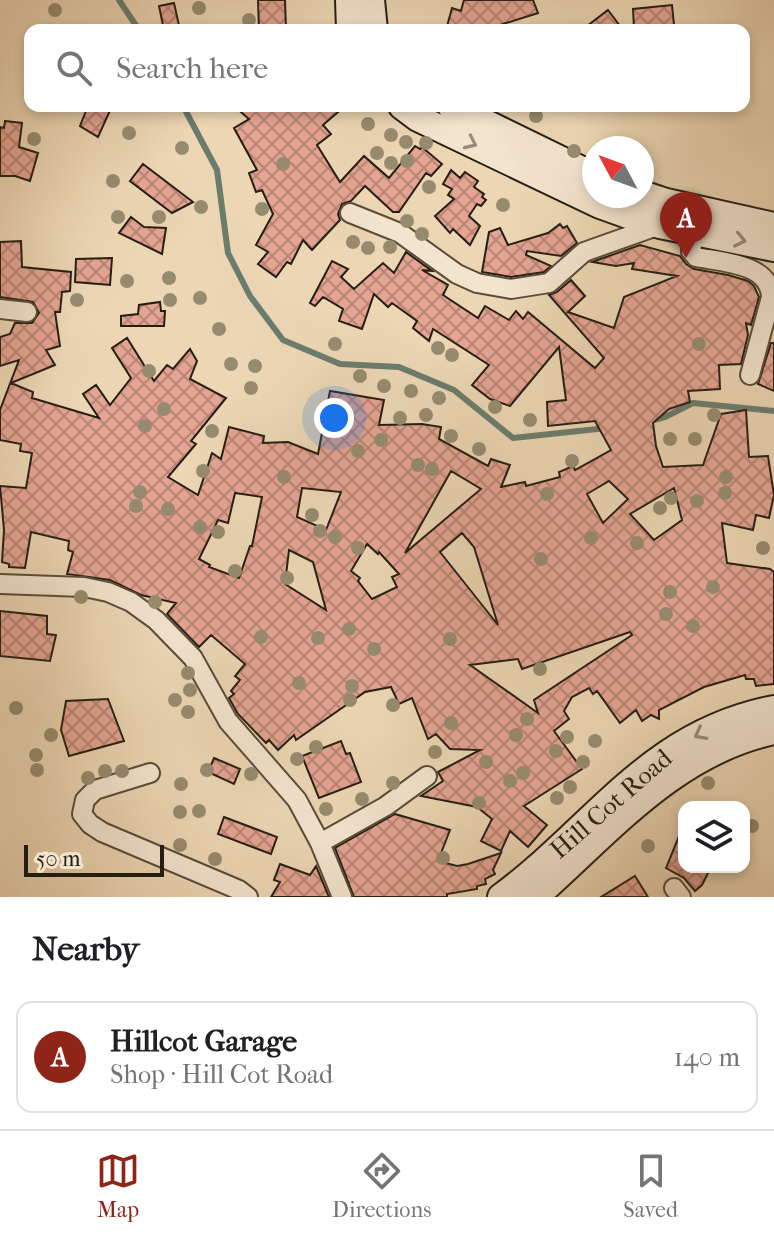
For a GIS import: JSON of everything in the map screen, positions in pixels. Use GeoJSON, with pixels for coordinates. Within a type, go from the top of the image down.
{"type":"FeatureCollection","features":[{"type":"Feature","properties":{"kind":"main road"},"geometry":{"type":"LineString","coordinates":[[349,0],[350,24]]}},
{"type":"Feature","properties":{"kind":"main road"},"geometry":{"type":"LineString","coordinates":[[371,0],[373,24]]}},
{"type":"Feature","properties":{"kind":"main road"},"geometry":{"type":"LineString","coordinates":[[410,112],[600,205],[660,225],[774,248]]}},
{"type":"Feature","properties":{"kind":"main road"},"geometry":{"type":"LineString","coordinates":[[463,112],[582,170]]}},
{"type":"Feature","properties":{"kind":"main road"},"geometry":{"type":"LineString","coordinates":[[654,198],[774,226]]}},
{"type":"Feature","properties":{"kind":"main road","name":"Hill Cot Road"},"geometry":{"type":"LineString","coordinates":[[501,897],[529,877],[654,761],[714,726],[774,709]]}},
{"type":"Feature","properties":{"kind":"main road","name":"Hill Cot Road"},"geometry":{"type":"LineString","coordinates":[[535,897],[668,778],[731,743],[774,731]]}},
{"type":"Feature","properties":{"kind":"street"},"geometry":{"type":"LineString","coordinates":[[350,213],[400,233],[457,274],[477,283],[511,289],[549,283],[584,252],[660,225]]}},
{"type":"Feature","properties":{"kind":"street"},"geometry":{"type":"LineString","coordinates":[[694,232],[691,251],[696,257],[752,269],[768,282],[771,289],[750,375]]}},
{"type":"Feature","properties":{"kind":"street"},"geometry":{"type":"LineString","coordinates":[[0,309],[27,312]]}},
{"type":"Feature","properties":{"kind":"street"},"geometry":{"type":"LineString","coordinates":[[0,584],[84,587],[108,592],[131,602],[156,620],[193,658],[228,721],[297,800],[320,843],[342,897]]}},
{"type":"Feature","properties":{"kind":"street"},"geometry":{"type":"LineString","coordinates":[[150,773],[95,790],[85,800],[82,814],[102,832],[239,890],[248,897]]}},
{"type":"Feature","properties":{"kind":"street"},"geometry":{"type":"LineString","coordinates":[[320,843],[386,806],[427,776]]}},
{"type":"Feature","properties":{"kind":"building"},"geometry":{"type":"Polygon","coordinates":[[[258,0],[285,0],[286,24],[259,24],[258,0]]]}},
{"type":"Feature","properties":{"kind":"building"},"geometry":{"type":"Polygon","coordinates":[[[464,0],[533,0],[538,13],[503,24],[448,24],[452,8],[461,11],[464,0]]]}},
{"type":"Feature","properties":{"kind":"building"},"geometry":{"type":"Polygon","coordinates":[[[174,3],[179,24],[163,24],[159,6],[174,3]]]}},
{"type":"Feature","properties":{"kind":"building"},"geometry":{"type":"Polygon","coordinates":[[[672,5],[674,24],[634,24],[633,9],[672,5]]]}},
{"type":"Feature","properties":{"kind":"building"},"geometry":{"type":"Polygon","coordinates":[[[608,10],[618,24],[590,24],[608,10]]]}},
{"type":"Feature","properties":{"kind":"building"},"geometry":{"type":"Polygon","coordinates":[[[86,112],[109,112],[98,137],[80,126],[86,112]]]}},
{"type":"Feature","properties":{"kind":"building"},"geometry":{"type":"Polygon","coordinates":[[[241,112],[338,112],[323,125],[331,134],[317,145],[340,182],[364,156],[389,178],[415,146],[422,147],[442,164],[431,176],[426,173],[399,212],[393,212],[365,186],[351,201],[342,204],[338,214],[340,220],[312,250],[303,240],[291,264],[287,262],[276,277],[258,264],[268,252],[256,245],[273,214],[262,190],[256,192],[249,173],[257,170],[234,128],[249,119],[241,112]]]}},
{"type":"Feature","properties":{"kind":"building"},"geometry":{"type":"Polygon","coordinates":[[[5,121],[22,123],[19,147],[38,153],[30,181],[15,176],[0,176],[0,127],[4,128],[5,121]]]}},
{"type":"Feature","properties":{"kind":"building"},"geometry":{"type":"Polygon","coordinates":[[[143,164],[193,202],[172,213],[130,181],[143,164]]]}},
{"type":"Feature","properties":{"kind":"building"},"geometry":{"type":"Polygon","coordinates":[[[451,170],[460,178],[465,172],[478,181],[474,187],[484,194],[482,197],[486,200],[481,206],[477,204],[469,216],[480,226],[470,245],[453,229],[450,233],[435,216],[454,199],[448,195],[452,189],[443,184],[451,170]]]}},
{"type":"Feature","properties":{"kind":"building"},"geometry":{"type":"Polygon","coordinates":[[[131,217],[144,227],[166,228],[162,254],[119,233],[131,217]]]}},
{"type":"Feature","properties":{"kind":"building"},"geometry":{"type":"Polygon","coordinates":[[[560,224],[563,228],[567,226],[577,243],[561,256],[527,251],[526,255],[551,266],[544,272],[511,277],[482,272],[489,232],[500,228],[508,245],[548,233],[560,224]]]}},
{"type":"Feature","properties":{"kind":"building"},"geometry":{"type":"Polygon","coordinates":[[[21,241],[22,267],[71,272],[70,291],[62,292],[60,312],[55,312],[60,346],[46,350],[55,365],[11,383],[33,392],[32,398],[99,418],[83,394],[96,385],[110,405],[131,378],[112,348],[127,338],[154,381],[167,365],[173,369],[190,349],[197,361],[190,379],[226,398],[191,441],[196,444],[168,477],[198,495],[212,453],[221,459],[229,427],[264,436],[263,443],[288,442],[318,454],[330,391],[384,400],[379,425],[441,427],[439,439],[488,466],[491,459],[510,465],[501,487],[525,482],[526,486],[560,477],[559,472],[573,466],[575,470],[611,450],[595,421],[548,426],[547,402],[566,400],[559,347],[510,406],[490,399],[472,385],[489,365],[433,329],[429,341],[413,328],[417,321],[392,303],[388,307],[374,294],[362,329],[339,321],[343,309],[323,297],[315,306],[310,303],[332,261],[348,269],[341,277],[354,289],[383,263],[394,273],[406,252],[432,271],[422,270],[448,285],[443,295],[478,318],[485,306],[509,320],[516,311],[523,319],[528,312],[595,368],[604,358],[549,295],[571,280],[585,296],[568,312],[614,328],[624,297],[677,276],[632,269],[634,263],[616,266],[592,262],[640,245],[680,256],[694,269],[748,281],[759,297],[751,325],[746,323],[748,335],[741,364],[719,365],[720,389],[688,391],[690,402],[669,409],[653,423],[663,467],[703,465],[721,414],[746,410],[749,457],[768,456],[774,495],[769,518],[756,515],[753,530],[722,523],[727,563],[774,572],[774,684],[756,686],[754,679],[746,679],[745,675],[704,687],[659,710],[659,719],[651,715],[642,721],[636,710],[620,723],[597,691],[593,694],[589,688],[572,697],[564,711],[569,719],[554,731],[582,769],[524,806],[547,825],[528,847],[510,831],[501,851],[481,841],[492,819],[477,807],[421,796],[443,781],[438,772],[480,750],[450,749],[436,734],[428,739],[412,698],[399,704],[391,687],[365,692],[296,740],[294,735],[278,750],[269,740],[266,743],[238,714],[229,698],[240,680],[235,676],[245,664],[211,635],[199,647],[167,614],[176,603],[141,595],[110,580],[67,574],[73,552],[68,550],[69,541],[31,532],[25,568],[9,567],[9,564],[2,562],[4,530],[0,486],[26,488],[32,453],[20,451],[21,444],[0,440],[0,410],[19,360],[0,366],[0,337],[10,334],[15,323],[32,323],[39,313],[33,302],[0,297],[0,242],[21,241]],[[451,471],[405,553],[481,489],[451,471]],[[609,481],[587,494],[603,523],[628,499],[609,481]],[[302,488],[297,517],[326,530],[341,492],[302,488]],[[674,488],[630,514],[654,540],[682,520],[674,488]],[[235,493],[228,523],[218,520],[199,559],[209,567],[239,578],[252,546],[262,497],[235,493]],[[462,533],[440,552],[498,625],[474,547],[462,533]],[[367,544],[351,571],[360,578],[358,581],[372,599],[397,587],[392,577],[399,574],[367,544]],[[289,550],[285,584],[326,610],[313,562],[289,550]],[[630,632],[522,669],[518,659],[470,665],[538,713],[534,700],[632,635],[630,632]]]}},
{"type":"Feature","properties":{"kind":"building"},"geometry":{"type":"Polygon","coordinates":[[[112,258],[110,285],[75,282],[76,259],[112,258]]]}},
{"type":"Feature","properties":{"kind":"building"},"geometry":{"type":"Polygon","coordinates":[[[160,302],[161,311],[165,311],[164,326],[121,326],[121,316],[138,314],[139,305],[160,302]]]}},
{"type":"Feature","properties":{"kind":"building"},"geometry":{"type":"Polygon","coordinates":[[[771,343],[774,343],[774,391],[758,384],[771,343]]]}},
{"type":"Feature","properties":{"kind":"building"},"geometry":{"type":"Polygon","coordinates":[[[0,611],[47,616],[47,634],[56,635],[50,661],[0,656],[0,611]]]}},
{"type":"Feature","properties":{"kind":"building"},"geometry":{"type":"Polygon","coordinates":[[[108,699],[124,741],[69,756],[61,730],[66,701],[108,699]]]}},
{"type":"Feature","properties":{"kind":"building"},"geometry":{"type":"Polygon","coordinates":[[[341,741],[346,754],[350,753],[361,782],[319,798],[302,756],[341,741]]]}},
{"type":"Feature","properties":{"kind":"building"},"geometry":{"type":"Polygon","coordinates":[[[214,758],[240,769],[234,784],[208,772],[214,758]]]}},
{"type":"Feature","properties":{"kind":"building"},"geometry":{"type":"Polygon","coordinates":[[[395,814],[450,830],[438,861],[457,866],[501,853],[493,870],[495,874],[485,879],[486,884],[477,886],[477,889],[447,894],[447,897],[354,897],[335,848],[395,814]]]}},
{"type":"Feature","properties":{"kind":"building"},"geometry":{"type":"Polygon","coordinates":[[[224,817],[277,837],[271,854],[218,834],[224,817]]]}},
{"type":"Feature","properties":{"kind":"building"},"geometry":{"type":"Polygon","coordinates":[[[678,839],[678,873],[708,873],[695,891],[684,878],[666,868],[678,839]]]}},
{"type":"Feature","properties":{"kind":"building"},"geometry":{"type":"Polygon","coordinates":[[[280,864],[310,875],[316,866],[329,897],[271,897],[280,882],[274,880],[280,864]]]}},
{"type":"Feature","properties":{"kind":"building"},"geometry":{"type":"Polygon","coordinates":[[[635,876],[648,897],[601,897],[635,876]]]}},
{"type":"Feature","properties":{"kind":"waterway"},"geometry":{"type":"LineString","coordinates":[[119,0],[135,24]]}},
{"type":"Feature","properties":{"kind":"waterway"},"geometry":{"type":"LineString","coordinates":[[186,112],[217,170],[228,253],[250,296],[283,340],[340,364],[399,367],[454,390],[513,438],[607,428]]}},
{"type":"Feature","properties":{"kind":"waterway"},"geometry":{"type":"LineString","coordinates":[[650,421],[693,403],[774,411]]}},
{"type":"Feature","properties":{"kind":"place","name":"Hillcot Garage"},"geometry":{"type":"Point","coordinates":[686,258]}}]}
